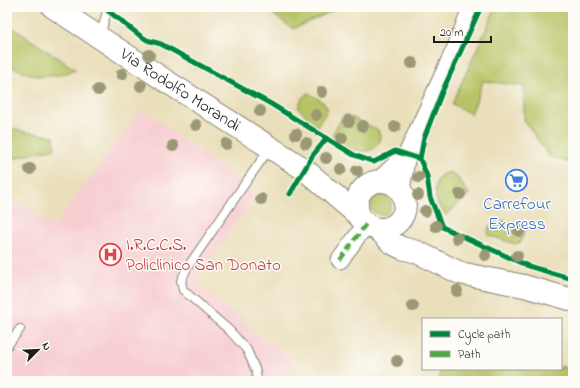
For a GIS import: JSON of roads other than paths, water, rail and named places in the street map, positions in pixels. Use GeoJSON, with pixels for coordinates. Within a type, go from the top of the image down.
{"type":"FeatureCollection","features":[{"type":"Feature","properties":{"kind":"street","name":"Via Rodolfo Morandi"},"geometry":{"type":"LineString","coordinates":[[53,7],[304,169],[392,243],[402,248],[417,252],[460,273],[524,286],[573,300]]}},
{"type":"Feature","properties":{"kind":"street"},"geometry":{"type":"LineString","coordinates":[[401,191],[407,154],[456,47],[472,7]]}},
{"type":"Feature","properties":{"kind":"street"},"geometry":{"type":"LineString","coordinates":[[404,213],[395,226],[387,229],[368,223],[357,207],[357,198],[407,154]]}},
{"type":"Feature","properties":{"kind":"street","name":"Via Rodolfo Morandi"},"geometry":{"type":"LineString","coordinates":[[308,172],[354,189],[370,186]]}},
{"type":"Feature","properties":{"kind":"street"},"geometry":{"type":"LineString","coordinates":[[370,186],[386,181],[401,191],[405,205],[404,213],[406,232],[417,252]]}},
{"type":"Feature","properties":{"kind":"street"},"geometry":{"type":"LineString","coordinates":[[340,260],[368,223]]}},
{"type":"Feature","properties":{"kind":"lane"},"geometry":{"type":"LineString","coordinates":[[100,38],[108,7]]}},
{"type":"Feature","properties":{"kind":"lane"},"geometry":{"type":"LineString","coordinates":[[257,381],[256,371],[246,350],[229,330],[183,290],[181,281],[187,268],[270,148]]}},
{"type":"Feature","properties":{"kind":"lane"},"geometry":{"type":"LineString","coordinates":[[7,346],[20,329]]}},
{"type":"Feature","properties":{"kind":"place","name":"Carrefour Express"},"geometry":{"type":"Point","coordinates":[517,180]}},
{"type":"Feature","properties":{"kind":"place","name":"I.R.C.C.S. Policlinico San Donato"},"geometry":{"type":"Point","coordinates":[111,255]}}]}
